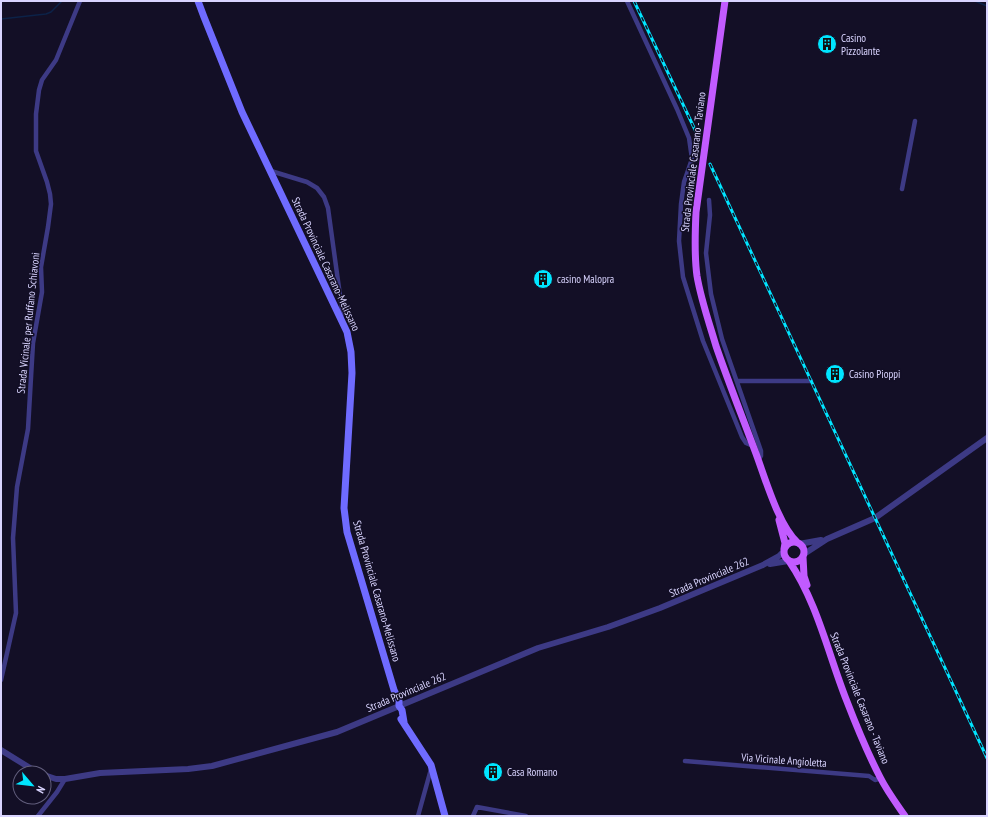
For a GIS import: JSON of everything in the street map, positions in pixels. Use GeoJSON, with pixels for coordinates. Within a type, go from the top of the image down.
{"type":"FeatureCollection","features":[{"type":"Feature","properties":{"kind":"main road","name":"Strada Provinciale Casarano-Melissano"},"geometry":{"type":"LineString","coordinates":[[198,1],[242,112],[347,332],[351,352],[352,373],[344,508],[347,532],[394,690],[396,703],[399,706],[398,712],[431,765],[445,816]]}},
{"type":"Feature","properties":{"kind":"main road","name":"Strada Provinciale Casarano - Taviano"},"geometry":{"type":"LineString","coordinates":[[725,1],[696,212],[697,274],[703,306],[725,371],[775,504],[788,532],[803,548],[804,576],[812,606]]}},
{"type":"Feature","properties":{"kind":"main road","name":"Strada Provinciale Casarano - Taviano"},"geometry":{"type":"LineString","coordinates":[[775,504],[783,534],[784,556],[798,575],[812,606],[846,700],[881,778],[904,816]]}},
{"type":"Feature","properties":{"kind":"main road"},"geometry":{"type":"LineString","coordinates":[[784,550],[790,543],[799,544]]}},
{"type":"Feature","properties":{"kind":"main road"},"geometry":{"type":"LineString","coordinates":[[788,561],[795,562],[801,559],[803,555]]}},
{"type":"Feature","properties":{"kind":"street","name":"Strada Vicinale per Ruffano Schiavoni"},"geometry":{"type":"LineString","coordinates":[[1,680],[16,613],[13,538],[17,487],[28,428],[33,344],[42,292],[41,267],[51,204],[47,182],[36,151],[36,114],[39,90],[42,80],[56,60],[80,1]]}},
{"type":"Feature","properties":{"kind":"street"},"geometry":{"type":"LineString","coordinates":[[627,1],[689,138],[692,159],[684,182],[679,241],[683,277],[702,341],[742,437],[746,443],[753,446]]}},
{"type":"Feature","properties":{"kind":"street"},"geometry":{"type":"LineString","coordinates":[[902,190],[915,121]]}},
{"type":"Feature","properties":{"kind":"street"},"geometry":{"type":"LineString","coordinates":[[271,171],[307,182],[318,188],[324,197],[328,208],[342,310],[341,319]]}},
{"type":"Feature","properties":{"kind":"street"},"geometry":{"type":"LineString","coordinates":[[709,200],[710,215],[706,253],[711,294],[716,316],[761,451],[761,456],[758,460]]}},
{"type":"Feature","properties":{"kind":"street"},"geometry":{"type":"LineString","coordinates":[[737,381],[811,381]]}},
{"type":"Feature","properties":{"kind":"street"},"geometry":{"type":"LineString","coordinates":[[803,555],[827,539],[875,518],[987,438]]}},
{"type":"Feature","properties":{"kind":"street"},"geometry":{"type":"LineString","coordinates":[[799,544],[827,539]]}},
{"type":"Feature","properties":{"kind":"street"},"geometry":{"type":"LineString","coordinates":[[763,565],[779,556],[784,550]]}},
{"type":"Feature","properties":{"kind":"street"},"geometry":{"type":"LineString","coordinates":[[763,565],[788,561]]}},
{"type":"Feature","properties":{"kind":"street","name":"Strada Provinciale 262"},"geometry":{"type":"LineString","coordinates":[[52,778],[65,779],[100,773],[188,770],[212,766],[337,732],[538,648],[608,627],[660,608],[763,565]]}},
{"type":"Feature","properties":{"kind":"street"},"geometry":{"type":"LineString","coordinates":[[1,750],[25,765]]}},
{"type":"Feature","properties":{"kind":"street","name":"Via Vicinale Angioletta"},"geometry":{"type":"LineString","coordinates":[[685,761],[869,776],[874,780],[881,778]]}},
{"type":"Feature","properties":{"kind":"street"},"geometry":{"type":"LineString","coordinates":[[418,816],[430,774],[431,765]]}},
{"type":"Feature","properties":{"kind":"street"},"geometry":{"type":"LineString","coordinates":[[38,816],[57,792],[65,779]]}},
{"type":"Feature","properties":{"kind":"street"},"geometry":{"type":"LineString","coordinates":[[474,816],[477,807],[526,816]]}},
{"type":"Feature","properties":{"kind":"waterway"},"geometry":{"type":"LineString","coordinates":[[1,19],[46,14],[51,12],[62,1]]}},
{"type":"Feature","properties":{"kind":"waterway"},"geometry":{"type":"LineString","coordinates":[[975,1],[987,6]]}},
{"type":"Feature","properties":{"kind":"railway"},"geometry":{"type":"LineString","coordinates":[[634,1],[697,134]]}},
{"type":"Feature","properties":{"kind":"railway"},"geometry":{"type":"LineString","coordinates":[[710,164],[987,758]]}},
{"type":"Feature","properties":{"kind":"place","name":"Casino Pizzolante"},"geometry":{"type":"Point","coordinates":[827,44]}},
{"type":"Feature","properties":{"kind":"place","name":"casino Malopra"},"geometry":{"type":"Point","coordinates":[543,279]}},
{"type":"Feature","properties":{"kind":"place","name":"Casino Pioppi"},"geometry":{"type":"Point","coordinates":[835,374]}},
{"type":"Feature","properties":{"kind":"place","name":"Casa Romano"},"geometry":{"type":"Point","coordinates":[493,772]}}]}
